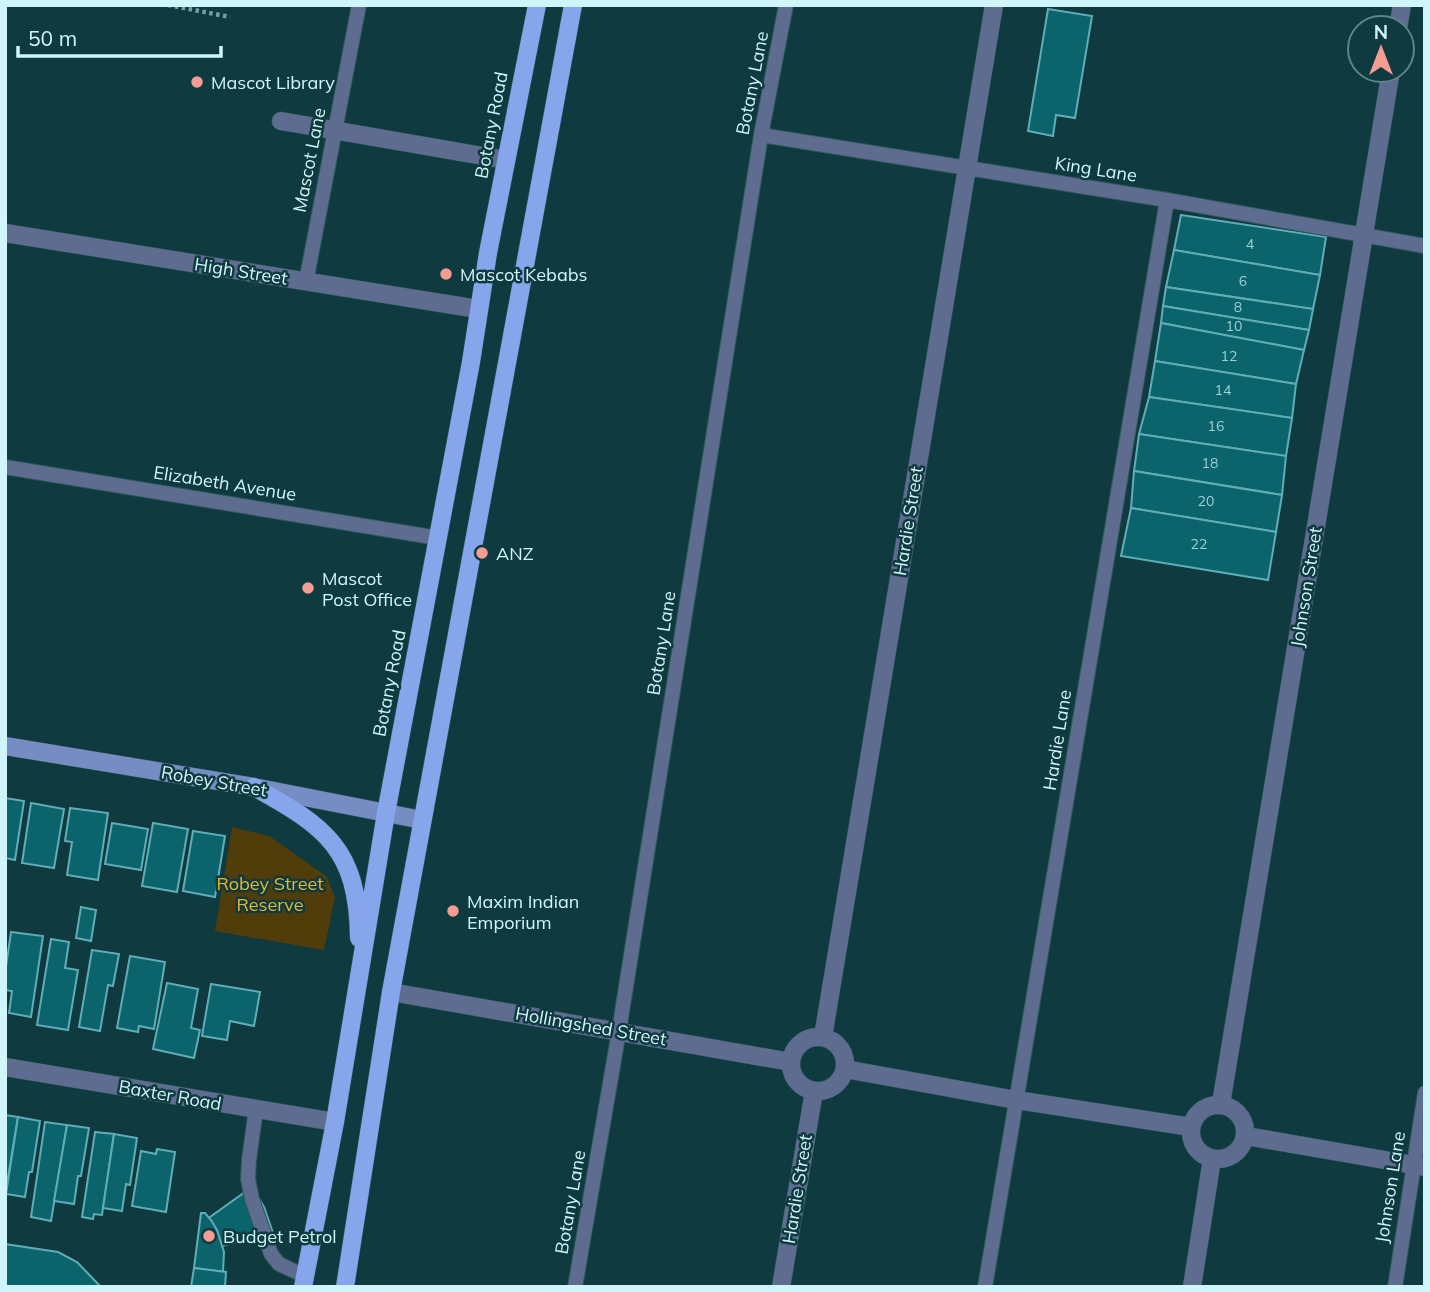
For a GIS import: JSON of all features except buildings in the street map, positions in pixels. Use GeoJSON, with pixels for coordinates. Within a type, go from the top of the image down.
{"type":"FeatureCollection","features":[{"type":"Feature","properties":{"kind":"main road","name":"Botany Road"},"geometry":{"type":"LineString","coordinates":[[302,1283],[335,1122],[386,813],[471,362],[478,309],[537,5]]}},
{"type":"Feature","properties":{"kind":"main road"},"geometry":{"type":"LineString","coordinates":[[345,1287],[391,992],[573,5]]}},
{"type":"Feature","properties":{"kind":"main road"},"geometry":{"type":"LineString","coordinates":[[254,787],[301,813],[325,832],[348,866],[355,887],[359,931],[359,983]]}},
{"type":"Feature","properties":{"kind":"street","name":"Hardie Street"},"geometry":{"type":"LineString","coordinates":[[823,1037],[994,5]]}},
{"type":"Feature","properties":{"kind":"street","name":"Johnson Street"},"geometry":{"type":"LineString","coordinates":[[1221,1104],[1389,84]]}},
{"type":"Feature","properties":{"kind":"street"},"geometry":{"type":"LineString","coordinates":[[281,121],[506,160]]}},
{"type":"Feature","properties":{"kind":"street","name":"High Street"},"geometry":{"type":"LineString","coordinates":[[5,233],[478,309]]}},
{"type":"Feature","properties":{"kind":"street","name":"Robey Street"},"geometry":{"type":"LineString","coordinates":[[5,746],[254,787],[422,820]]}},
{"type":"Feature","properties":{"kind":"street","name":"Hollingshed Street"},"geometry":{"type":"LineString","coordinates":[[391,992],[791,1062]]}},
{"type":"Feature","properties":{"kind":"street"},"geometry":{"type":"LineString","coordinates":[[814,1037],[823,1037],[836,1043],[841,1049],[845,1069],[843,1077],[831,1089],[814,1091],[799,1084],[791,1062],[798,1046],[814,1037]]}},
{"type":"Feature","properties":{"kind":"street","name":"Baxter Road"},"geometry":{"type":"LineString","coordinates":[[5,1067],[335,1122]]}},
{"type":"Feature","properties":{"kind":"street"},"geometry":{"type":"LineString","coordinates":[[845,1069],[1016,1100],[1191,1127]]}},
{"type":"Feature","properties":{"kind":"street","name":"Hardie Street"},"geometry":{"type":"LineString","coordinates":[[781,1287],[814,1091]]}},
{"type":"Feature","properties":{"kind":"street"},"geometry":{"type":"LineString","coordinates":[[1221,1104],[1237,1112],[1242,1118],[1246,1136],[1237,1152],[1221,1160],[1212,1159],[1204,1156],[1193,1143],[1191,1127],[1194,1119],[1205,1108],[1221,1104]]}},
{"type":"Feature","properties":{"kind":"street"},"geometry":{"type":"LineString","coordinates":[[1246,1136],[1419,1166]]}},
{"type":"Feature","properties":{"kind":"street"},"geometry":{"type":"LineString","coordinates":[[1192,1287],[1212,1159]]}},
{"type":"Feature","properties":{"kind":"lane","name":"Mascot Lane"},"geometry":{"type":"LineString","coordinates":[[306,282],[359,5]]}},
{"type":"Feature","properties":{"kind":"lane","name":"Botany Lane"},"geometry":{"type":"LineString","coordinates":[[575,1287],[619,1031],[761,135],[786,5]]}},
{"type":"Feature","properties":{"kind":"lane","name":"King Lane"},"geometry":{"type":"LineString","coordinates":[[761,135],[1167,200],[1425,246]]}},
{"type":"Feature","properties":{"kind":"lane","name":"Hardie Lane"},"geometry":{"type":"LineString","coordinates":[[985,1287],[1167,200]]}},
{"type":"Feature","properties":{"kind":"lane","name":"Elizabeth Avenue"},"geometry":{"type":"LineString","coordinates":[[5,467],[438,538]]}},
{"type":"Feature","properties":{"kind":"lane","name":"Johnson Lane"},"geometry":{"type":"LineString","coordinates":[[1395,1287],[1419,1166],[1425,1093]]}},
{"type":"Feature","properties":{"kind":"lane"},"geometry":{"type":"LineString","coordinates":[[256,1109],[248,1179],[252,1199],[271,1254],[302,1283]]}},
{"type":"Feature","properties":{"kind":"path"},"geometry":{"type":"LineString","coordinates":[[168,5],[230,17]]}},
{"type":"Feature","properties":{"kind":"green space","name":"Robey Street Reserve"},"geometry":{"type":"Polygon","coordinates":[[[232,827],[269,836],[326,876],[335,897],[324,950],[215,931],[232,827]]]}},
{"type":"Feature","properties":{"kind":"place","name":"Mascot Library"},"geometry":{"type":"Point","coordinates":[197,82]}},
{"type":"Feature","properties":{"kind":"place","name":"Mascot Kebabs"},"geometry":{"type":"Point","coordinates":[446,274]}},
{"type":"Feature","properties":{"kind":"place","name":"ANZ"},"geometry":{"type":"Point","coordinates":[482,553]}},
{"type":"Feature","properties":{"kind":"place","name":"Mascot Post Office"},"geometry":{"type":"Point","coordinates":[308,588]}},
{"type":"Feature","properties":{"kind":"place","name":"Maxim Indian Emporium"},"geometry":{"type":"Point","coordinates":[453,911]}},
{"type":"Feature","properties":{"kind":"place","name":"Budget Petrol"},"geometry":{"type":"Point","coordinates":[209,1236]}}]}
